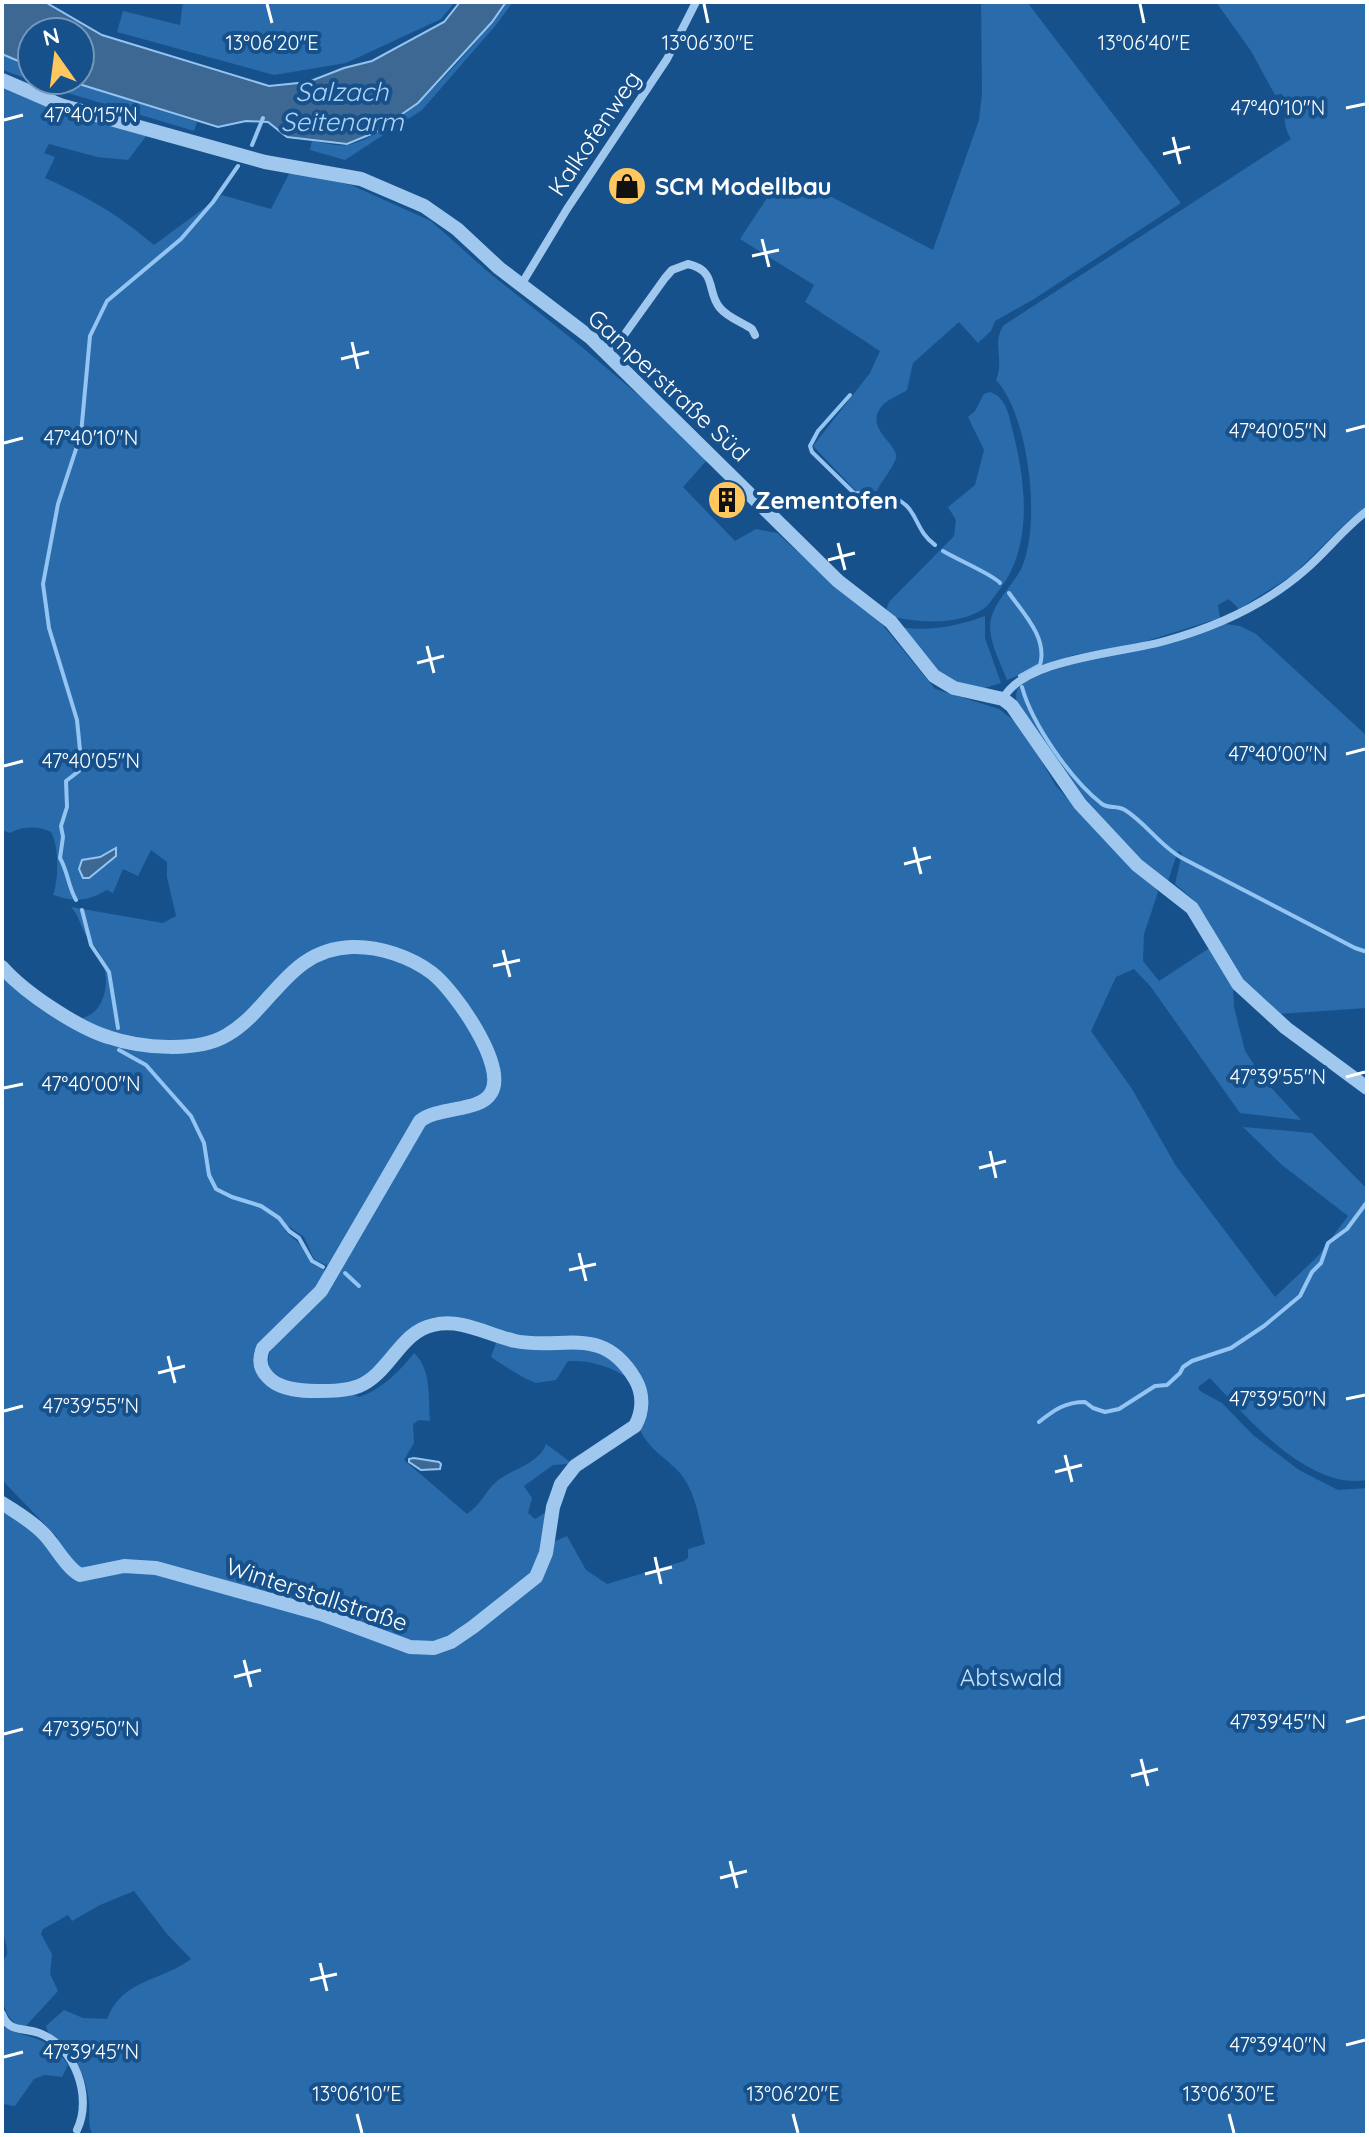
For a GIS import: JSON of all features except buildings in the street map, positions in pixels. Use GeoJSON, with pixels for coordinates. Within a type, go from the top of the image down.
{"type":"FeatureCollection","features":[{"type":"Feature","properties":{"kind":"street","name":"Kalkofenweg"},"geometry":{"type":"LineString","coordinates":[[521,285],[578,191],[627,123],[667,59],[696,2]]}},
{"type":"Feature","properties":{"kind":"street","name":"Gamperstraße Süd"},"geometry":{"type":"LineString","coordinates":[[2,80],[60,105],[265,162],[340,174],[394,192],[424,206],[457,229],[479,251],[591,338],[827,570],[877,614],[891,622],[934,676],[954,688],[1003,699]]}},
{"type":"Feature","properties":{"kind":"street"},"geometry":{"type":"LineString","coordinates":[[609,356],[665,278],[672,270],[688,264],[702,270],[708,277],[718,306],[752,329],[755,335]]}},
{"type":"Feature","properties":{"kind":"street"},"geometry":{"type":"LineString","coordinates":[[1367,511],[1306,569],[1242,613],[1167,641],[1063,662],[1029,676],[1007,691],[1003,699],[1012,706],[1070,793],[1089,815],[1137,865],[1192,908],[1202,920],[1216,950],[1238,984],[1286,1028],[1367,1088]]}},
{"type":"Feature","properties":{"kind":"street","name":"Winterstallstraße"},"geometry":{"type":"LineString","coordinates":[[2,967],[39,999],[103,1035],[171,1046],[202,1045],[226,1036],[290,974],[309,960],[335,949],[364,947],[387,951],[420,965],[433,974],[458,1002],[476,1031],[492,1066],[493,1089],[486,1100],[438,1110],[420,1121],[321,1291],[263,1348],[260,1359],[263,1372],[276,1384],[289,1388],[307,1391],[351,1389],[381,1372],[407,1340],[421,1329],[442,1323],[458,1324],[516,1341],[569,1341],[604,1349],[632,1374],[640,1389],[641,1399],[639,1418],[631,1430],[575,1466],[561,1484],[553,1507],[546,1553],[536,1577],[473,1627],[451,1642],[434,1648],[410,1647],[321,1614],[156,1568],[124,1566],[80,1575],[74,1572],[60,1551],[36,1526],[2,1503]]}},
{"type":"Feature","properties":{"kind":"street"},"geometry":{"type":"LineString","coordinates":[[2,2014],[6,2023],[14,2028],[47,2037],[72,2064],[84,2097],[83,2116],[77,2130]]}},
{"type":"Feature","properties":{"kind":"green space"},"geometry":{"type":"Polygon","coordinates":[[[183,2],[455,2],[441,19],[346,63],[274,75],[117,32],[123,11],[180,25],[183,2]]]}},
{"type":"Feature","properties":{"kind":"green space"},"geometry":{"type":"Polygon","coordinates":[[[506,2],[513,2],[422,110],[345,160],[310,150],[312,141],[348,145],[391,124],[436,86],[477,41],[506,2]]]}},
{"type":"Feature","properties":{"kind":"green space"},"geometry":{"type":"Polygon","coordinates":[[[981,2],[1027,2],[1181,203],[995,321],[991,331],[978,343],[959,322],[913,363],[907,390],[881,407],[877,415],[879,429],[893,447],[896,458],[877,491],[856,491],[813,446],[870,373],[880,351],[805,302],[814,285],[740,239],[784,172],[933,250],[979,120],[982,93],[981,2]]]}},
{"type":"Feature","properties":{"kind":"green space"},"geometry":{"type":"Polygon","coordinates":[[[1216,2],[1367,2],[1367,507],[1348,521],[1293,575],[1239,609],[1229,599],[1218,605],[1220,618],[1137,644],[1073,655],[1007,680],[992,641],[991,620],[997,604],[1021,569],[1031,526],[1031,500],[1029,472],[1017,418],[996,380],[1000,332],[1004,325],[1291,139],[1286,128],[1282,94],[1275,95],[1251,51],[1216,2]]]}},
{"type":"Feature","properties":{"kind":"green space"},"geometry":{"type":"Polygon","coordinates":[[[2,54],[16,60],[16,75],[2,69],[2,54]]]}},
{"type":"Feature","properties":{"kind":"green space","name":"Abtswald"},"geometry":{"type":"Polygon","coordinates":[[[2,87],[16,93],[16,96],[24,96],[57,110],[147,135],[128,160],[97,157],[49,144],[44,153],[55,157],[45,178],[102,207],[154,245],[222,195],[271,209],[290,172],[351,185],[431,221],[675,426],[707,460],[683,487],[735,541],[756,529],[777,533],[877,618],[935,689],[999,709],[1021,726],[1056,786],[1101,835],[1152,881],[1158,892],[1144,934],[1143,961],[1159,981],[1211,947],[1233,984],[1234,1007],[1245,1051],[1265,1081],[1301,1120],[1240,1113],[1151,987],[1134,969],[1116,977],[1091,1031],[1132,1089],[1176,1166],[1275,1297],[1318,1256],[1348,1216],[1282,1165],[1243,1127],[1312,1133],[1367,1189],[1367,1480],[1345,1480],[1301,1463],[1260,1430],[1210,1378],[1198,1387],[1222,1403],[1253,1435],[1299,1470],[1338,1490],[1367,1488],[1367,2135],[93,2135],[89,2124],[88,2093],[80,2070],[46,2026],[64,2010],[83,2018],[107,2019],[114,2006],[133,1988],[191,1959],[134,1891],[72,1921],[68,1915],[43,1929],[41,1934],[52,1954],[50,1974],[58,1991],[25,2027],[11,2019],[3,2002],[2,1964],[7,1951],[2,1928],[2,1510],[30,1527],[53,1548],[57,1537],[2,1480],[2,972],[41,1005],[110,1045],[180,1050],[207,1048],[232,1037],[300,971],[333,954],[353,951],[380,953],[406,962],[432,979],[457,1007],[480,1042],[490,1076],[488,1088],[475,1099],[434,1109],[417,1117],[330,1267],[314,1259],[304,1237],[288,1226],[285,1231],[301,1245],[312,1264],[329,1272],[308,1299],[257,1345],[253,1356],[255,1367],[269,1384],[281,1390],[359,1397],[390,1379],[414,1353],[424,1367],[430,1421],[419,1420],[413,1424],[414,1443],[404,1460],[467,1514],[497,1481],[538,1457],[546,1444],[569,1461],[568,1464],[553,1465],[524,1486],[532,1498],[528,1513],[535,1519],[549,1510],[544,1552],[532,1576],[492,1612],[434,1644],[438,1651],[478,1630],[520,1597],[542,1573],[553,1542],[567,1536],[586,1570],[607,1584],[684,1561],[688,1558],[688,1549],[705,1544],[690,1489],[680,1473],[649,1444],[641,1432],[647,1397],[640,1376],[624,1358],[605,1345],[576,1337],[517,1337],[467,1320],[436,1317],[408,1332],[388,1357],[362,1379],[342,1385],[316,1386],[279,1380],[270,1370],[269,1357],[273,1343],[325,1295],[411,1140],[426,1122],[438,1115],[483,1107],[495,1099],[499,1091],[501,1074],[490,1047],[469,1010],[452,990],[411,957],[387,947],[363,942],[337,944],[312,953],[290,968],[246,1014],[214,1036],[190,1041],[157,1041],[108,1032],[82,1018],[98,1008],[106,981],[99,951],[85,934],[71,907],[163,923],[176,916],[167,877],[167,862],[151,850],[138,876],[123,869],[113,893],[107,890],[86,899],[68,899],[53,895],[57,863],[51,832],[36,828],[10,833],[2,830],[2,87]]]}},
{"type":"Feature","properties":{"kind":"green space"},"geometry":{"type":"Polygon","coordinates":[[[96,90],[197,122],[194,131],[78,96],[96,96],[96,90]]]}},
{"type":"Feature","properties":{"kind":"green space"},"geometry":{"type":"Polygon","coordinates":[[[990,392],[1004,403],[1021,473],[1022,536],[1009,575],[986,607],[976,613],[939,621],[890,616],[886,610],[889,602],[954,536],[956,520],[948,507],[975,485],[984,450],[968,417],[984,394],[990,392]]]}},
{"type":"Feature","properties":{"kind":"green space"},"geometry":{"type":"Polygon","coordinates":[[[985,616],[985,638],[1001,683],[984,688],[950,682],[937,672],[900,627],[943,627],[985,616]]]}},
{"type":"Feature","properties":{"kind":"green space"},"geometry":{"type":"Polygon","coordinates":[[[1226,624],[1240,626],[1256,634],[1367,736],[1367,1008],[1278,1014],[1259,1000],[1220,949],[1210,924],[1195,901],[1175,884],[1182,853],[1178,851],[1168,881],[1144,863],[1103,822],[1017,705],[1019,687],[1053,670],[1226,624]]]}},
{"type":"Feature","properties":{"kind":"green space"},"geometry":{"type":"Polygon","coordinates":[[[497,1340],[581,1346],[606,1355],[628,1378],[600,1365],[568,1361],[556,1380],[536,1383],[491,1357],[497,1340]]]}},
{"type":"Feature","properties":{"kind":"green space"},"geometry":{"type":"Polygon","coordinates":[[[2,2022],[12,2031],[48,2044],[68,2065],[62,2077],[45,2075],[34,2079],[15,2106],[2,2104],[2,2022]]]}},
{"type":"Feature","properties":{"kind":"water","name":"Salzach Seitenarm"},"geometry":{"type":"Polygon","coordinates":[[[2,2],[45,2],[69,16],[16,16],[16,60],[2,54],[2,2]]]}},
{"type":"Feature","properties":{"kind":"water","name":"Salzach Seitenarm"},"geometry":{"type":"Polygon","coordinates":[[[460,2],[506,2],[492,22],[418,103],[376,132],[347,144],[287,137],[268,122],[246,121],[218,127],[96,89],[96,32],[269,86],[308,82],[372,61],[444,22],[460,2]]]}},
{"type":"Feature","properties":{"kind":"water"},"geometry":{"type":"Polygon","coordinates":[[[116,848],[116,856],[89,878],[83,878],[79,869],[82,860],[100,857],[116,848]]]}},
{"type":"Feature","properties":{"kind":"water"},"geometry":{"type":"Polygon","coordinates":[[[414,1458],[439,1462],[440,1469],[421,1470],[409,1462],[414,1458]]]}},
{"type":"Feature","properties":{"kind":"waterway"},"geometry":{"type":"LineString","coordinates":[[252,145],[263,118]]}},
{"type":"Feature","properties":{"kind":"waterway"},"geometry":{"type":"LineString","coordinates":[[76,900],[60,858],[61,826],[67,807],[66,781],[79,771],[77,720],[49,628],[43,584],[58,504],[81,434],[90,336],[107,301],[181,239],[213,202],[238,166]]}},
{"type":"Feature","properties":{"kind":"waterway"},"geometry":{"type":"LineString","coordinates":[[850,395],[818,431],[810,446],[812,452],[854,493],[873,494]]}},
{"type":"Feature","properties":{"kind":"waterway"},"geometry":{"type":"LineString","coordinates":[[884,496],[904,503],[935,545]]}},
{"type":"Feature","properties":{"kind":"waterway"},"geometry":{"type":"LineString","coordinates":[[943,551],[1000,583]]}},
{"type":"Feature","properties":{"kind":"waterway"},"geometry":{"type":"LineString","coordinates":[[1009,593],[1033,626],[1042,655],[1040,665],[1020,676]]}},
{"type":"Feature","properties":{"kind":"waterway"},"geometry":{"type":"LineString","coordinates":[[1022,687],[1034,718],[1054,750],[1078,781],[1102,804],[1125,810],[1182,858],[1367,952]]}},
{"type":"Feature","properties":{"kind":"waterway"},"geometry":{"type":"LineString","coordinates":[[82,910],[91,945],[109,972],[118,1028]]}},
{"type":"Feature","properties":{"kind":"waterway"},"geometry":{"type":"LineString","coordinates":[[119,1050],[146,1065],[191,1116],[204,1143],[209,1175],[216,1189],[261,1206],[279,1218],[299,1238],[312,1261],[323,1267]]}},
{"type":"Feature","properties":{"kind":"waterway"},"geometry":{"type":"LineString","coordinates":[[1039,1422],[1071,1403],[1085,1402],[1105,1412],[1119,1409],[1155,1386],[1167,1385],[1192,1361],[1231,1348],[1264,1326],[1300,1296],[1312,1272],[1321,1263],[1328,1243],[1347,1229],[1367,1202]]}},
{"type":"Feature","properties":{"kind":"waterway"},"geometry":{"type":"LineString","coordinates":[[345,1273],[359,1286]]}},
{"type":"Feature","properties":{"kind":"place","name":"SCM Modellbau"},"geometry":{"type":"Point","coordinates":[627,186]}},
{"type":"Feature","properties":{"kind":"place","name":"Zementofen"},"geometry":{"type":"Point","coordinates":[727,500]}}]}
